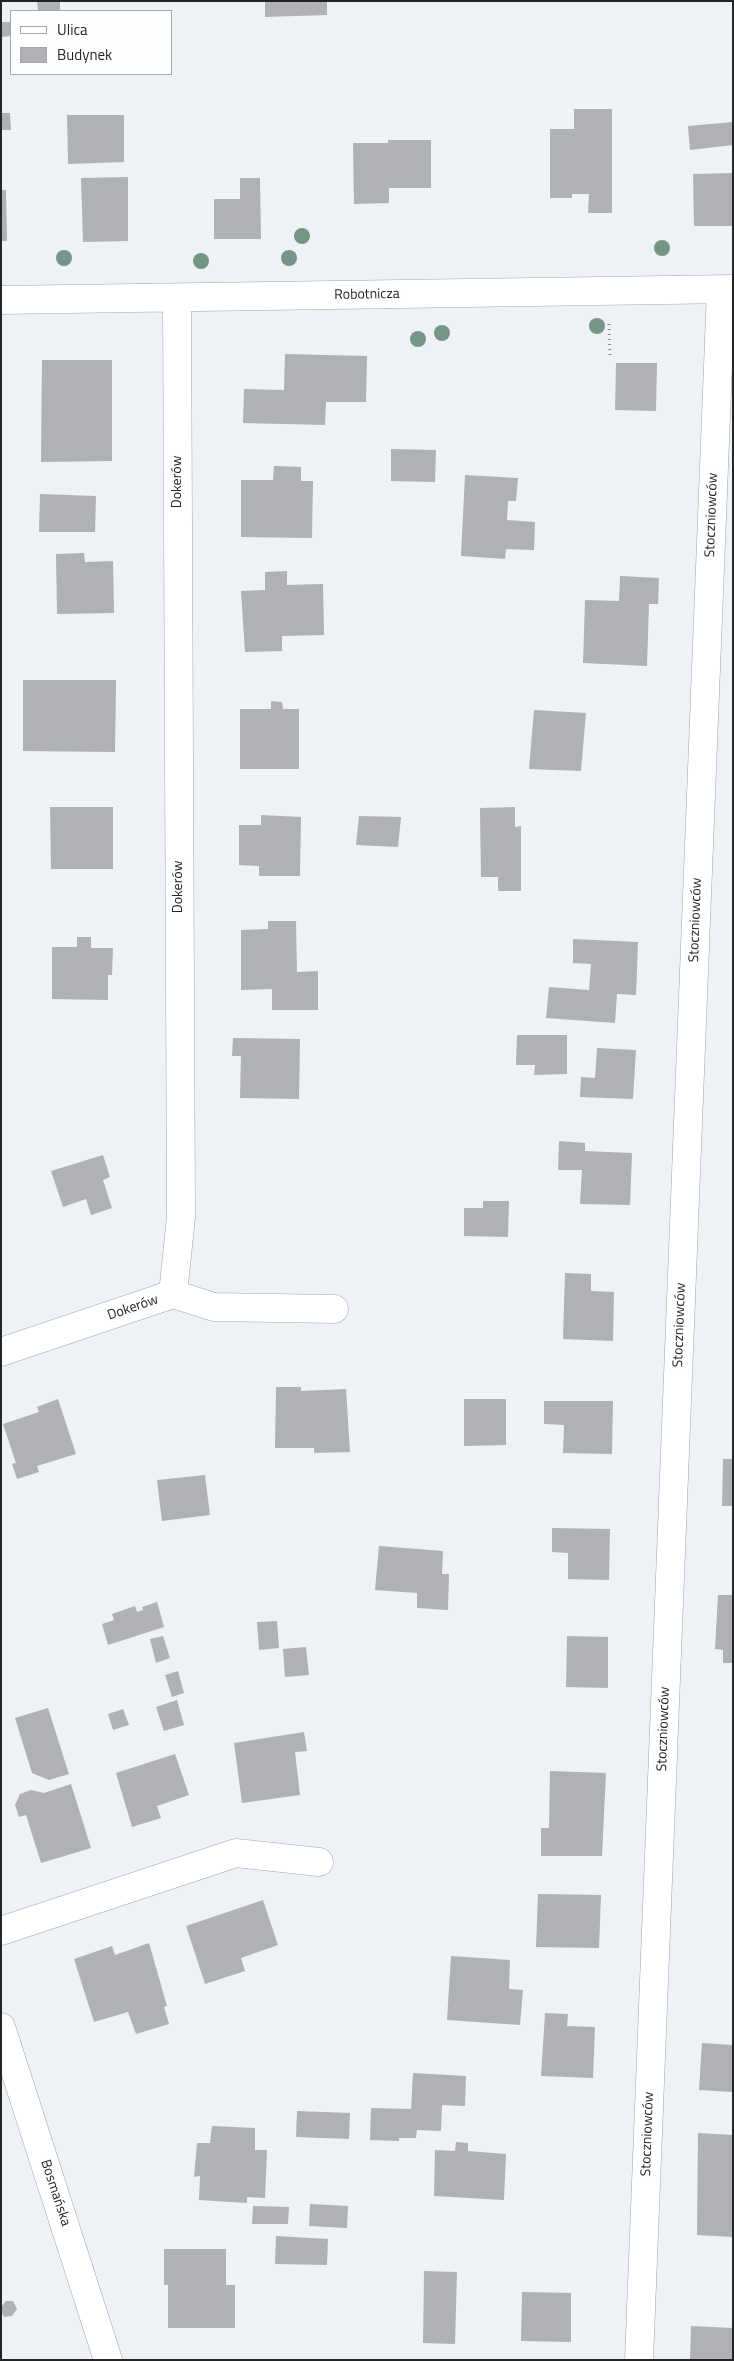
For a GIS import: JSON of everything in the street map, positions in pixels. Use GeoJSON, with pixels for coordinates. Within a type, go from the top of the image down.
{"type":"FeatureCollection","features":[{"type":"Feature","properties":{"kind":"street","name":"Robotnicza"},"geometry":{"type":"LineString","coordinates":[[1,300],[727,290]]}},
{"type":"Feature","properties":{"kind":"street","name":"Stoczniowców"},"geometry":{"type":"LineString","coordinates":[[639,2360],[727,290]]}},
{"type":"Feature","properties":{"kind":"street","name":"Dokerów"},"geometry":{"type":"LineString","coordinates":[[1,1352],[173,1294],[181,1217],[177,298]]}},
{"type":"Feature","properties":{"kind":"street"},"geometry":{"type":"LineString","coordinates":[[173,1294],[214,1307],[334,1309]]}},
{"type":"Feature","properties":{"kind":"street"},"geometry":{"type":"LineString","coordinates":[[1,1931],[236,1853],[319,1862]]}},
{"type":"Feature","properties":{"kind":"street","name":"Bosmańska"},"geometry":{"type":"LineString","coordinates":[[1,2027],[108,2360]]}},
{"type":"Feature","properties":{"kind":"path"},"geometry":{"type":"LineString","coordinates":[[609,322],[610,357]]}},
{"type":"Feature","properties":{"kind":"building"},"geometry":{"type":"Polygon","coordinates":[[[37,1],[60,1],[60,10],[38,10],[37,1]]]}},
{"type":"Feature","properties":{"kind":"building"},"geometry":{"type":"Polygon","coordinates":[[[265,1],[327,1],[327,15],[265,17],[265,1]]]}},
{"type":"Feature","properties":{"kind":"building"},"geometry":{"type":"Polygon","coordinates":[[[1,22],[10,22],[10,36],[1,37],[1,22]]]}},
{"type":"Feature","properties":{"kind":"building"},"geometry":{"type":"Polygon","coordinates":[[[574,109],[612,109],[612,213],[588,213],[589,194],[572,194],[572,198],[550,198],[550,129],[574,129],[574,109]]]}},
{"type":"Feature","properties":{"kind":"building"},"geometry":{"type":"Polygon","coordinates":[[[1,113],[10,113],[11,130],[1,130],[1,113]]]}},
{"type":"Feature","properties":{"kind":"building"},"geometry":{"type":"Polygon","coordinates":[[[67,115],[124,115],[124,162],[68,164],[67,115]]]}},
{"type":"Feature","properties":{"kind":"building"},"geometry":{"type":"Polygon","coordinates":[[[733,122],[733,145],[690,150],[688,126],[733,122]]]}},
{"type":"Feature","properties":{"kind":"building"},"geometry":{"type":"Polygon","coordinates":[[[388,140],[431,140],[431,188],[389,188],[389,203],[354,204],[353,143],[388,143],[388,140]]]}},
{"type":"Feature","properties":{"kind":"building"},"geometry":{"type":"Polygon","coordinates":[[[733,173],[733,226],[694,226],[693,174],[733,173]]]}},
{"type":"Feature","properties":{"kind":"building"},"geometry":{"type":"Polygon","coordinates":[[[128,177],[128,241],[83,242],[81,178],[128,177]]]}},
{"type":"Feature","properties":{"kind":"building"},"geometry":{"type":"Polygon","coordinates":[[[240,178],[260,178],[261,239],[214,239],[214,199],[240,199],[240,178]]]}},
{"type":"Feature","properties":{"kind":"building"},"geometry":{"type":"Polygon","coordinates":[[[1,190],[6,190],[7,241],[1,241],[1,190]]]}},
{"type":"Feature","properties":{"kind":"building"},"geometry":{"type":"Polygon","coordinates":[[[285,354],[367,356],[366,402],[326,402],[325,425],[243,423],[244,389],[284,390],[285,354]]]}},
{"type":"Feature","properties":{"kind":"building"},"geometry":{"type":"Polygon","coordinates":[[[42,360],[112,360],[112,461],[41,462],[42,360]]]}},
{"type":"Feature","properties":{"kind":"building"},"geometry":{"type":"Polygon","coordinates":[[[616,363],[657,363],[656,411],[615,410],[616,363]]]}},
{"type":"Feature","properties":{"kind":"building"},"geometry":{"type":"Polygon","coordinates":[[[391,449],[436,450],[435,482],[391,481],[391,449]]]}},
{"type":"Feature","properties":{"kind":"building"},"geometry":{"type":"Polygon","coordinates":[[[274,466],[301,467],[301,481],[313,481],[312,538],[241,537],[241,480],[273,480],[274,466]]]}},
{"type":"Feature","properties":{"kind":"building"},"geometry":{"type":"Polygon","coordinates":[[[465,475],[518,478],[516,501],[508,501],[507,520],[535,522],[534,550],[506,549],[505,559],[461,556],[465,475]]]}},
{"type":"Feature","properties":{"kind":"building"},"geometry":{"type":"Polygon","coordinates":[[[40,494],[96,496],[95,532],[39,532],[40,494]]]}},
{"type":"Feature","properties":{"kind":"building"},"geometry":{"type":"Polygon","coordinates":[[[84,553],[85,562],[113,561],[114,613],[57,614],[56,554],[84,553]]]}},
{"type":"Feature","properties":{"kind":"building"},"geometry":{"type":"Polygon","coordinates":[[[287,571],[287,585],[323,584],[324,635],[282,636],[282,651],[245,652],[241,591],[265,590],[265,572],[287,571]]]}},
{"type":"Feature","properties":{"kind":"building"},"geometry":{"type":"Polygon","coordinates":[[[620,576],[659,578],[658,604],[649,604],[647,666],[583,663],[585,600],[619,601],[620,576]]]}},
{"type":"Feature","properties":{"kind":"building"},"geometry":{"type":"Polygon","coordinates":[[[23,680],[116,680],[115,752],[23,751],[23,680]]]}},
{"type":"Feature","properties":{"kind":"building"},"geometry":{"type":"Polygon","coordinates":[[[271,701],[282,702],[283,709],[299,709],[299,769],[240,769],[240,709],[271,709],[271,701]]]}},
{"type":"Feature","properties":{"kind":"building"},"geometry":{"type":"Polygon","coordinates":[[[534,710],[586,713],[581,771],[529,769],[534,710]]]}},
{"type":"Feature","properties":{"kind":"building"},"geometry":{"type":"Polygon","coordinates":[[[50,807],[113,807],[113,869],[51,869],[50,807]]]}},
{"type":"Feature","properties":{"kind":"building"},"geometry":{"type":"Polygon","coordinates":[[[515,807],[515,827],[521,826],[521,891],[498,891],[498,877],[481,877],[480,808],[515,807]]]}},
{"type":"Feature","properties":{"kind":"building"},"geometry":{"type":"Polygon","coordinates":[[[261,815],[301,817],[300,876],[259,876],[259,866],[239,865],[239,825],[261,825],[261,815]]]}},
{"type":"Feature","properties":{"kind":"building"},"geometry":{"type":"Polygon","coordinates":[[[359,816],[401,817],[398,847],[356,845],[359,816]]]}},
{"type":"Feature","properties":{"kind":"building"},"geometry":{"type":"Polygon","coordinates":[[[268,921],[296,921],[297,972],[318,971],[318,1010],[272,1010],[272,989],[241,990],[241,930],[268,929],[268,921]]]}},
{"type":"Feature","properties":{"kind":"building"},"geometry":{"type":"Polygon","coordinates":[[[77,937],[91,937],[91,948],[113,948],[112,975],[108,975],[108,1000],[52,999],[52,947],[77,947],[77,937]]]}},
{"type":"Feature","properties":{"kind":"building"},"geometry":{"type":"Polygon","coordinates":[[[573,939],[638,942],[636,995],[617,994],[615,1023],[546,1018],[549,987],[589,990],[591,964],[573,963],[573,939]]]}},
{"type":"Feature","properties":{"kind":"building"},"geometry":{"type":"Polygon","coordinates":[[[517,1035],[567,1035],[567,1074],[534,1075],[535,1065],[516,1065],[517,1035]]]}},
{"type":"Feature","properties":{"kind":"building"},"geometry":{"type":"Polygon","coordinates":[[[233,1038],[300,1039],[299,1099],[240,1098],[241,1056],[232,1056],[233,1038]]]}},
{"type":"Feature","properties":{"kind":"building"},"geometry":{"type":"Polygon","coordinates":[[[597,1048],[636,1050],[633,1099],[580,1097],[581,1077],[595,1078],[597,1048]]]}},
{"type":"Feature","properties":{"kind":"building"},"geometry":{"type":"Polygon","coordinates":[[[559,1141],[585,1143],[585,1151],[632,1153],[630,1205],[580,1204],[582,1170],[558,1170],[559,1141]]]}},
{"type":"Feature","properties":{"kind":"building"},"geometry":{"type":"Polygon","coordinates":[[[103,1155],[110,1177],[103,1180],[112,1208],[91,1215],[86,1199],[63,1207],[51,1171],[103,1155]]]}},
{"type":"Feature","properties":{"kind":"building"},"geometry":{"type":"Polygon","coordinates":[[[483,1201],[509,1201],[508,1237],[464,1236],[464,1208],[483,1208],[483,1201]]]}},
{"type":"Feature","properties":{"kind":"building"},"geometry":{"type":"Polygon","coordinates":[[[565,1273],[591,1274],[591,1291],[614,1292],[613,1341],[563,1339],[565,1273]]]}},
{"type":"Feature","properties":{"kind":"building"},"geometry":{"type":"Polygon","coordinates":[[[276,1387],[301,1387],[301,1391],[346,1389],[350,1452],[314,1453],[314,1448],[275,1448],[276,1387]]]}},
{"type":"Feature","properties":{"kind":"building"},"geometry":{"type":"Polygon","coordinates":[[[58,1399],[76,1454],[37,1466],[39,1472],[17,1479],[12,1464],[16,1463],[3,1424],[39,1412],[37,1407],[58,1399]]]}},
{"type":"Feature","properties":{"kind":"building"},"geometry":{"type":"Polygon","coordinates":[[[464,1399],[506,1399],[506,1445],[464,1446],[464,1399]]]}},
{"type":"Feature","properties":{"kind":"building"},"geometry":{"type":"Polygon","coordinates":[[[544,1401],[613,1401],[612,1454],[563,1453],[564,1425],[544,1424],[544,1401]]]}},
{"type":"Feature","properties":{"kind":"building"},"geometry":{"type":"Polygon","coordinates":[[[723,1459],[733,1459],[733,1506],[722,1506],[723,1459]]]}},
{"type":"Feature","properties":{"kind":"building"},"geometry":{"type":"Polygon","coordinates":[[[205,1475],[210,1515],[162,1521],[157,1480],[205,1475]]]}},
{"type":"Feature","properties":{"kind":"building"},"geometry":{"type":"Polygon","coordinates":[[[552,1528],[610,1529],[609,1580],[568,1579],[568,1553],[552,1552],[552,1528]]]}},
{"type":"Feature","properties":{"kind":"building"},"geometry":{"type":"Polygon","coordinates":[[[379,1546],[443,1551],[442,1574],[449,1574],[448,1610],[417,1608],[417,1593],[375,1590],[379,1546]]]}},
{"type":"Feature","properties":{"kind":"building"},"geometry":{"type":"Polygon","coordinates":[[[718,1595],[733,1595],[733,1663],[723,1663],[723,1650],[715,1649],[718,1595]]]}},
{"type":"Feature","properties":{"kind":"building"},"geometry":{"type":"Polygon","coordinates":[[[157,1602],[164,1627],[108,1645],[102,1624],[114,1620],[112,1614],[135,1606],[137,1612],[143,1610],[142,1607],[157,1602]]]}},
{"type":"Feature","properties":{"kind":"building"},"geometry":{"type":"Polygon","coordinates":[[[277,1621],[279,1648],[259,1650],[257,1622],[277,1621]]]}},
{"type":"Feature","properties":{"kind":"building"},"geometry":{"type":"Polygon","coordinates":[[[163,1636],[170,1658],[156,1663],[150,1639],[163,1636]]]}},
{"type":"Feature","properties":{"kind":"building"},"geometry":{"type":"Polygon","coordinates":[[[567,1636],[608,1637],[608,1688],[566,1687],[567,1636]]]}},
{"type":"Feature","properties":{"kind":"building"},"geometry":{"type":"Polygon","coordinates":[[[306,1647],[309,1675],[285,1677],[283,1649],[306,1647]]]}},
{"type":"Feature","properties":{"kind":"building"},"geometry":{"type":"Polygon","coordinates":[[[178,1671],[184,1693],[172,1697],[165,1675],[178,1671]]]}},
{"type":"Feature","properties":{"kind":"building"},"geometry":{"type":"Polygon","coordinates":[[[177,1700],[184,1725],[164,1731],[156,1707],[177,1700]]]}},
{"type":"Feature","properties":{"kind":"building"},"geometry":{"type":"Polygon","coordinates":[[[48,1708],[69,1774],[49,1780],[32,1773],[15,1718],[48,1708]]]}},
{"type":"Feature","properties":{"kind":"building"},"geometry":{"type":"Polygon","coordinates":[[[123,1709],[129,1725],[113,1730],[108,1714],[123,1709]]]}},
{"type":"Feature","properties":{"kind":"building"},"geometry":{"type":"Polygon","coordinates":[[[304,1732],[307,1751],[295,1752],[300,1795],[242,1803],[234,1743],[304,1732]]]}},
{"type":"Feature","properties":{"kind":"building"},"geometry":{"type":"Polygon","coordinates":[[[175,1754],[189,1795],[157,1806],[161,1818],[132,1827],[116,1773],[175,1754]]]}},
{"type":"Feature","properties":{"kind":"building"},"geometry":{"type":"Polygon","coordinates":[[[550,1771],[606,1773],[602,1856],[541,1856],[541,1828],[549,1828],[550,1771]]]}},
{"type":"Feature","properties":{"kind":"building"},"geometry":{"type":"Polygon","coordinates":[[[71,1784],[91,1848],[41,1863],[26,1815],[19,1817],[15,1805],[20,1794],[31,1790],[44,1793],[71,1784]]]}},
{"type":"Feature","properties":{"kind":"building"},"geometry":{"type":"Polygon","coordinates":[[[538,1894],[601,1895],[599,1948],[536,1947],[538,1894]]]}},
{"type":"Feature","properties":{"kind":"building"},"geometry":{"type":"Polygon","coordinates":[[[263,1900],[278,1945],[241,1958],[245,1971],[205,1984],[186,1926],[263,1900]]]}},
{"type":"Feature","properties":{"kind":"building"},"geometry":{"type":"Polygon","coordinates":[[[149,1943],[167,2006],[164,2007],[169,2024],[136,2034],[128,2012],[94,2022],[74,1959],[112,1946],[115,1955],[149,1943]]]}},
{"type":"Feature","properties":{"kind":"building"},"geometry":{"type":"Polygon","coordinates":[[[451,1956],[510,1960],[509,1989],[523,1990],[520,2025],[447,2020],[451,1956]]]}},
{"type":"Feature","properties":{"kind":"building"},"geometry":{"type":"Polygon","coordinates":[[[545,2013],[568,2014],[567,2026],[595,2027],[593,2078],[541,2076],[545,2013]]]}},
{"type":"Feature","properties":{"kind":"building"},"geometry":{"type":"Polygon","coordinates":[[[702,2043],[733,2045],[733,2092],[699,2090],[702,2043]]]}},
{"type":"Feature","properties":{"kind":"building"},"geometry":{"type":"Polygon","coordinates":[[[413,2073],[466,2076],[465,2106],[442,2105],[441,2131],[417,2130],[416,2138],[399,2138],[399,2141],[370,2140],[371,2108],[411,2109],[413,2073]]]}},
{"type":"Feature","properties":{"kind":"building"},"geometry":{"type":"Polygon","coordinates":[[[297,2111],[350,2113],[349,2139],[296,2137],[297,2111]]]}},
{"type":"Feature","properties":{"kind":"building"},"geometry":{"type":"Polygon","coordinates":[[[212,2126],[255,2128],[255,2150],[267,2150],[265,2198],[247,2197],[247,2203],[199,2200],[200,2176],[194,2177],[197,2143],[210,2143],[212,2126]]]}},
{"type":"Feature","properties":{"kind":"building"},"geometry":{"type":"Polygon","coordinates":[[[698,2133],[733,2135],[733,2237],[697,2235],[698,2133]]]}},
{"type":"Feature","properties":{"kind":"building"},"geometry":{"type":"Polygon","coordinates":[[[456,2142],[468,2143],[468,2151],[506,2154],[504,2200],[434,2196],[435,2150],[455,2151],[456,2142]]]}},
{"type":"Feature","properties":{"kind":"building"},"geometry":{"type":"Polygon","coordinates":[[[310,2204],[348,2206],[347,2228],[309,2226],[310,2204]]]}},
{"type":"Feature","properties":{"kind":"building"},"geometry":{"type":"Polygon","coordinates":[[[253,2206],[289,2207],[288,2224],[252,2224],[253,2206]]]}},
{"type":"Feature","properties":{"kind":"building"},"geometry":{"type":"Polygon","coordinates":[[[276,2236],[328,2239],[327,2265],[275,2264],[276,2236]]]}},
{"type":"Feature","properties":{"kind":"building"},"geometry":{"type":"Polygon","coordinates":[[[164,2249],[226,2249],[226,2285],[235,2285],[235,2328],[168,2328],[168,2285],[164,2285],[164,2249]]]}},
{"type":"Feature","properties":{"kind":"building"},"geometry":{"type":"Polygon","coordinates":[[[424,2271],[457,2272],[455,2344],[423,2343],[424,2271]]]}},
{"type":"Feature","properties":{"kind":"building"},"geometry":{"type":"Polygon","coordinates":[[[522,2292],[571,2293],[571,2342],[521,2341],[522,2292]]]}},
{"type":"Feature","properties":{"kind":"building"},"geometry":{"type":"Polygon","coordinates":[[[6,2301],[13,2301],[17,2309],[12,2316],[4,2317],[1,2311],[1,2307],[6,2301]]]}},
{"type":"Feature","properties":{"kind":"building"},"geometry":{"type":"Polygon","coordinates":[[[691,2326],[733,2328],[733,2360],[690,2360],[691,2326]]]}}]}
